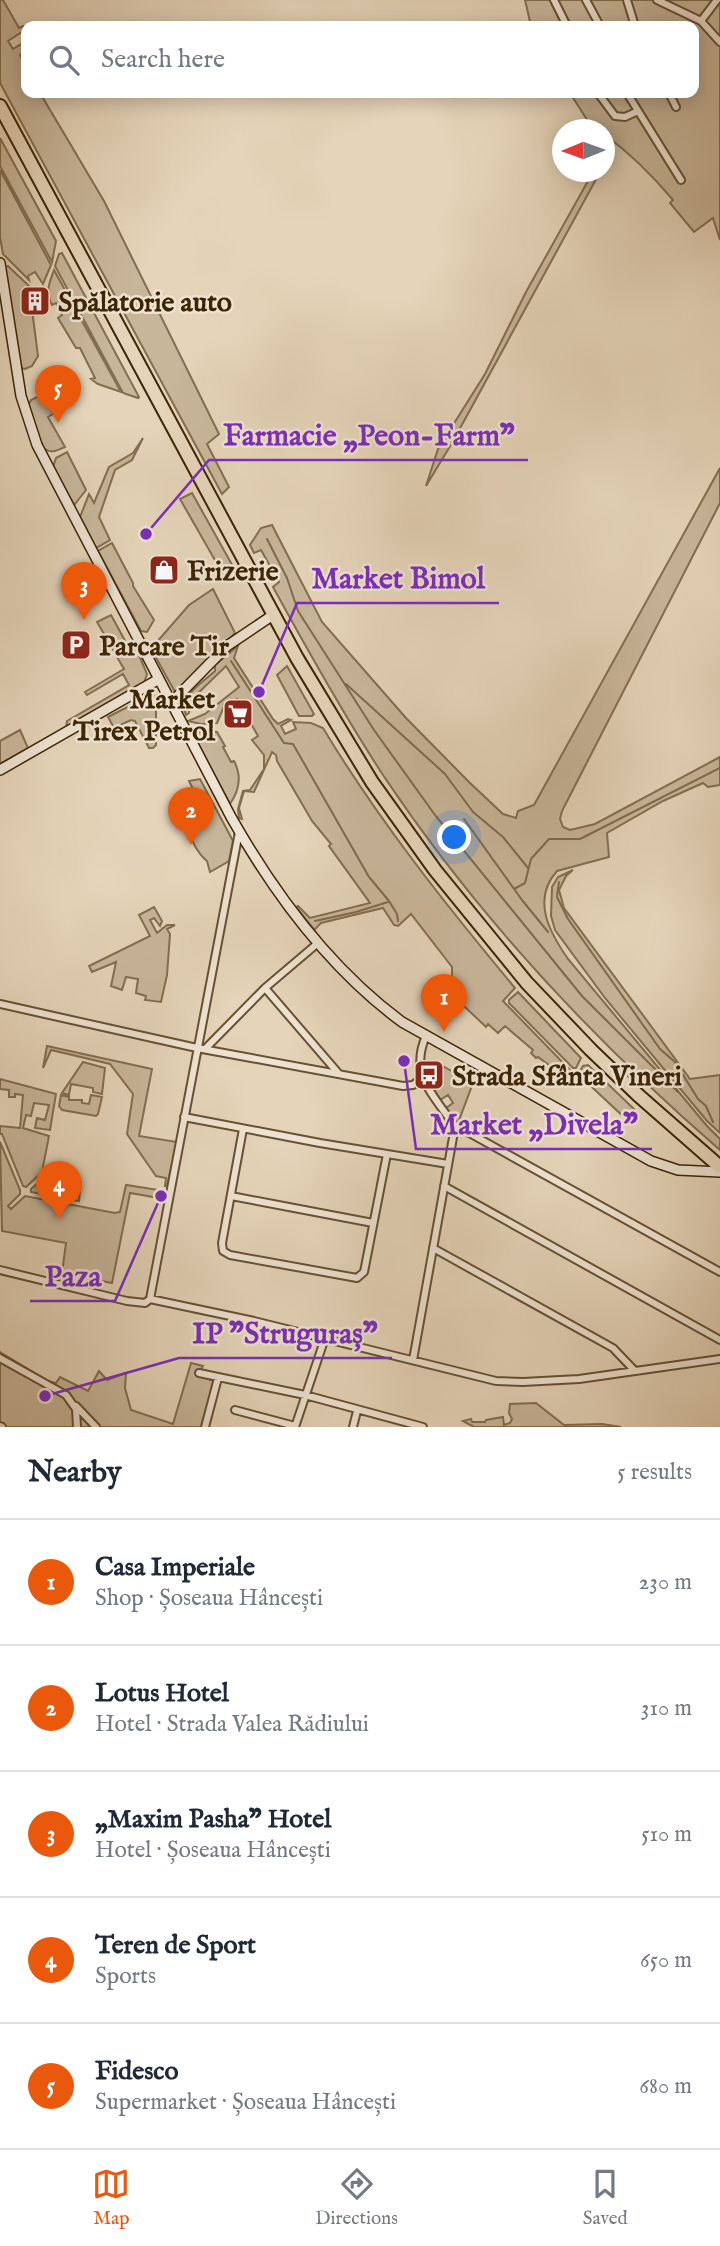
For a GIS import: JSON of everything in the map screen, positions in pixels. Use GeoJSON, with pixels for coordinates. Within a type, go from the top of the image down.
{"type":"FeatureCollection","features":[{"type":"Feature","properties":{"kind":"highway"},"geometry":{"type":"LineString","coordinates":[[1,111],[273,615],[372,782],[420,850],[527,983],[591,1050],[720,1170]]}},
{"type":"Feature","properties":{"kind":"street"},"geometry":{"type":"LineString","coordinates":[[554,0],[564,21]]}},
{"type":"Feature","properties":{"kind":"street"},"geometry":{"type":"LineString","coordinates":[[586,0],[597,21]]}},
{"type":"Feature","properties":{"kind":"street"},"geometry":{"type":"LineString","coordinates":[[627,0],[633,21]]}},
{"type":"Feature","properties":{"kind":"street"},"geometry":{"type":"LineString","coordinates":[[657,0],[701,21],[720,42]]}},
{"type":"Feature","properties":{"kind":"street"},"geometry":{"type":"LineString","coordinates":[[701,21],[717,0]]}},
{"type":"Feature","properties":{"kind":"street"},"geometry":{"type":"LineString","coordinates":[[602,98],[615,116],[625,117],[638,111]]}},
{"type":"Feature","properties":{"kind":"street"},"geometry":{"type":"LineString","coordinates":[[630,98],[681,180]]}},
{"type":"Feature","properties":{"kind":"street"},"geometry":{"type":"LineString","coordinates":[[672,98],[677,107]]}},
{"type":"Feature","properties":{"kind":"street"},"geometry":{"type":"LineString","coordinates":[[0,263],[21,396],[30,426],[239,832],[290,910],[318,943],[381,1007],[426,1036],[651,1161],[678,1170],[720,1170]]}},
{"type":"Feature","properties":{"kind":"street"},"geometry":{"type":"LineString","coordinates":[[171,703],[227,646],[273,615]]}},
{"type":"Feature","properties":{"kind":"street"},"geometry":{"type":"LineString","coordinates":[[0,770],[159,679]]}},
{"type":"Feature","properties":{"kind":"street"},"geometry":{"type":"LineString","coordinates":[[0,1270],[127,1301],[145,1303],[150,1299],[239,832]]}},
{"type":"Feature","properties":{"kind":"street"},"geometry":{"type":"LineString","coordinates":[[205,1049],[265,988],[318,943]]}},
{"type":"Feature","properties":{"kind":"street"},"geometry":{"type":"LineString","coordinates":[[265,988],[339,1073]]}},
{"type":"Feature","properties":{"kind":"street"},"geometry":{"type":"LineString","coordinates":[[0,1004],[197,1048],[403,1086],[413,1085],[423,1077]]}},
{"type":"Feature","properties":{"kind":"street"},"geometry":{"type":"LineString","coordinates":[[426,1036],[418,1058],[423,1077],[453,1124],[720,1272]]}},
{"type":"Feature","properties":{"kind":"street"},"geometry":{"type":"LineString","coordinates":[[184,1117],[447,1164]]}},
{"type":"Feature","properties":{"kind":"street"},"geometry":{"type":"LineString","coordinates":[[413,1360],[453,1124]]}},
{"type":"Feature","properties":{"kind":"street"},"geometry":{"type":"LineString","coordinates":[[243,1129],[222,1248],[230,1255],[360,1277],[364,1272],[387,1154]]}},
{"type":"Feature","properties":{"kind":"street"},"geometry":{"type":"LineString","coordinates":[[444,1186],[720,1340]]}},
{"type":"Feature","properties":{"kind":"street"},"geometry":{"type":"LineString","coordinates":[[231,1196],[373,1223]]}},
{"type":"Feature","properties":{"kind":"street"},"geometry":{"type":"LineString","coordinates":[[433,1248],[613,1348],[634,1370]]}},
{"type":"Feature","properties":{"kind":"street"},"geometry":{"type":"LineString","coordinates":[[150,1299],[510,1382],[579,1379],[720,1359]]}},
{"type":"Feature","properties":{"kind":"street"},"geometry":{"type":"LineString","coordinates":[[235,1410],[295,1427],[325,1338]]}},
{"type":"Feature","properties":{"kind":"street"},"geometry":{"type":"LineString","coordinates":[[0,1358],[71,1399],[78,1415],[77,1427]]}},
{"type":"Feature","properties":{"kind":"street"},"geometry":{"type":"LineString","coordinates":[[199,1373],[305,1395],[401,1424],[423,1427]]}},
{"type":"Feature","properties":{"kind":"street"},"geometry":{"type":"LineString","coordinates":[[205,1427],[218,1378]]}},
{"type":"Feature","properties":{"kind":"street"},"geometry":{"type":"LineString","coordinates":[[74,1406],[96,1427]]}},
{"type":"Feature","properties":{"kind":"street"},"geometry":{"type":"LineString","coordinates":[[353,1427],[357,1410]]}},
{"type":"Feature","properties":{"kind":"shaded area"},"geometry":{"type":"Polygon","coordinates":[[[0,0],[3,0],[19,28],[21,27],[21,33],[8,41],[13,49],[21,44],[21,98],[43,98],[104,201],[219,434],[207,444],[229,487],[222,494],[0,83],[0,0]]]}},
{"type":"Feature","properties":{"kind":"shaded area"},"geometry":{"type":"Polygon","coordinates":[[[525,0],[720,0],[720,240],[713,218],[694,232],[670,203],[673,200],[649,173],[615,143],[615,119],[587,119],[573,98],[699,98],[699,21],[530,21],[525,0]]]}},
{"type":"Feature","properties":{"kind":"shaded area"},"geometry":{"type":"Polygon","coordinates":[[[0,138],[56,241],[52,262],[0,166],[0,138]]]}},
{"type":"Feature","properties":{"kind":"shaded area"},"geometry":{"type":"Polygon","coordinates":[[[0,170],[51,265],[43,284],[35,272],[28,276],[29,280],[3,254],[0,237],[0,170]]]}},
{"type":"Feature","properties":{"kind":"shaded area"},"geometry":{"type":"Polygon","coordinates":[[[587,182],[595,182],[426,486],[438,449],[485,374],[526,292],[587,182]]]}},
{"type":"Feature","properties":{"kind":"shaded area"},"geometry":{"type":"Polygon","coordinates":[[[62,253],[138,398],[123,393],[55,266],[59,254],[62,253]]]}},
{"type":"Feature","properties":{"kind":"shaded area"},"geometry":{"type":"Polygon","coordinates":[[[8,266],[29,286],[38,356],[32,366],[25,369],[21,368],[5,267],[8,266]]]}},
{"type":"Feature","properties":{"kind":"shaded area"},"geometry":{"type":"Polygon","coordinates":[[[54,270],[121,392],[91,379],[95,378],[80,348],[76,348],[58,318],[62,315],[56,303],[52,305],[50,300],[48,288],[54,270]]]}},
{"type":"Feature","properties":{"kind":"shaded area"},"geometry":{"type":"Polygon","coordinates":[[[62,385],[72,402],[48,417],[65,447],[49,451],[43,448],[28,406],[31,400],[62,385]]]}},
{"type":"Feature","properties":{"kind":"shaded area"},"geometry":{"type":"Polygon","coordinates":[[[143,438],[132,460],[115,470],[99,517],[110,540],[96,548],[80,517],[89,494],[94,503],[109,467],[133,453],[143,438]]]}},
{"type":"Feature","properties":{"kind":"shaded area"},"geometry":{"type":"Polygon","coordinates":[[[67,452],[86,490],[75,504],[53,467],[56,458],[67,452]]]}},
{"type":"Feature","properties":{"kind":"shaded area"},"geometry":{"type":"Polygon","coordinates":[[[720,468],[720,503],[560,819],[563,827],[570,830],[595,824],[720,757],[720,785],[708,787],[703,783],[663,801],[607,833],[609,857],[557,871],[549,882],[544,905],[550,927],[568,959],[720,1139],[720,1150],[582,1020],[497,926],[457,877],[368,752],[273,587],[279,582],[261,550],[254,553],[250,545],[261,528],[272,525],[322,622],[406,718],[469,782],[503,814],[516,818],[518,811],[534,805],[720,468]]]}},
{"type":"Feature","properties":{"kind":"shaded area"},"geometry":{"type":"Polygon","coordinates":[[[192,493],[235,570],[224,576],[180,499],[192,493]]]}},
{"type":"Feature","properties":{"kind":"shaded area"},"geometry":{"type":"Polygon","coordinates":[[[112,543],[133,586],[154,620],[147,632],[141,631],[98,551],[112,543]]]}},
{"type":"Feature","properties":{"kind":"shaded area"},"geometry":{"type":"Polygon","coordinates":[[[213,589],[235,633],[175,692],[151,644],[156,643],[189,605],[213,589]]]}},
{"type":"Feature","properties":{"kind":"shaded area"},"geometry":{"type":"Polygon","coordinates":[[[111,615],[128,646],[115,653],[97,622],[111,615]]]}},
{"type":"Feature","properties":{"kind":"shaded area"},"geometry":{"type":"Polygon","coordinates":[[[238,646],[234,658],[273,719],[278,724],[291,720],[281,726],[285,734],[296,729],[293,722],[311,723],[323,728],[414,862],[515,988],[503,1001],[573,1073],[561,1063],[554,1069],[536,1058],[531,1053],[533,1050],[505,1026],[498,1033],[488,1024],[486,1027],[446,989],[449,987],[459,996],[461,991],[450,978],[452,967],[411,914],[398,926],[394,925],[383,908],[321,923],[314,930],[328,948],[313,932],[313,928],[296,907],[310,918],[370,903],[329,846],[331,844],[312,821],[272,752],[254,792],[244,791],[239,808],[242,819],[239,818],[238,809],[243,791],[250,790],[264,769],[264,755],[252,740],[258,736],[237,699],[225,704],[217,723],[188,721],[205,714],[239,687],[226,666],[191,700],[189,713],[186,715],[184,710],[188,696],[215,671],[215,665],[238,646]]]}},
{"type":"Feature","properties":{"kind":"shaded area"},"geometry":{"type":"Polygon","coordinates":[[[136,648],[147,674],[144,683],[66,728],[67,721],[129,685],[123,674],[87,695],[85,692],[124,669],[117,657],[136,648]]]}},
{"type":"Feature","properties":{"kind":"shaded area"},"geometry":{"type":"Polygon","coordinates":[[[287,666],[314,714],[312,716],[299,716],[277,675],[287,666]]]}},
{"type":"Feature","properties":{"kind":"shaded area"},"geometry":{"type":"Polygon","coordinates":[[[156,696],[156,745],[153,748],[149,748],[135,721],[131,720],[114,728],[108,717],[141,700],[156,696]]]}},
{"type":"Feature","properties":{"kind":"shaded area"},"geometry":{"type":"Polygon","coordinates":[[[20,730],[28,748],[0,764],[0,741],[20,730]]]}},
{"type":"Feature","properties":{"kind":"shaded area"},"geometry":{"type":"Polygon","coordinates":[[[203,730],[217,732],[231,762],[234,761],[238,783],[230,804],[194,736],[203,730]]]}},
{"type":"Feature","properties":{"kind":"shaded area"},"geometry":{"type":"Polygon","coordinates":[[[200,779],[233,841],[229,861],[210,872],[207,861],[197,850],[178,813],[182,811],[176,800],[195,793],[189,781],[200,779]]]}},
{"type":"Feature","properties":{"kind":"shaded area"},"geometry":{"type":"Polygon","coordinates":[[[573,870],[566,876],[559,890],[564,908],[690,1079],[720,1075],[720,1133],[707,1121],[605,998],[555,930],[551,916],[552,887],[558,877],[573,870]]]}},
{"type":"Feature","properties":{"kind":"shaded area"},"geometry":{"type":"Polygon","coordinates":[[[154,907],[162,921],[160,926],[154,918],[150,920],[157,933],[167,925],[175,925],[167,929],[170,934],[167,975],[161,1002],[145,1000],[146,996],[136,993],[138,979],[126,977],[122,990],[111,986],[116,962],[92,972],[89,966],[150,936],[139,915],[154,907]]]}},
{"type":"Feature","properties":{"kind":"shaded area"},"geometry":{"type":"Polygon","coordinates":[[[518,992],[581,1058],[576,1068],[509,1003],[518,992]]]}},
{"type":"Feature","properties":{"kind":"shaded area"},"geometry":{"type":"Polygon","coordinates":[[[47,1046],[152,1069],[139,1136],[177,1142],[167,1186],[166,1178],[156,1176],[127,1134],[133,1094],[110,1064],[51,1050],[43,1068],[47,1046]]]}},
{"type":"Feature","properties":{"kind":"shaded area"},"geometry":{"type":"Polygon","coordinates":[[[83,1062],[105,1068],[102,1094],[93,1092],[93,1088],[71,1084],[69,1095],[62,1093],[83,1062]]]}},
{"type":"Feature","properties":{"kind":"shaded area"},"geometry":{"type":"Polygon","coordinates":[[[439,1064],[473,1083],[458,1123],[446,1108],[453,1103],[448,1095],[440,1100],[430,1083],[439,1064]]]}},
{"type":"Feature","properties":{"kind":"shaded area"},"geometry":{"type":"Polygon","coordinates":[[[588,1065],[634,1109],[631,1116],[625,1118],[578,1074],[583,1066],[588,1065]]]}},
{"type":"Feature","properties":{"kind":"shaded area"},"geometry":{"type":"Polygon","coordinates":[[[0,1079],[56,1094],[50,1130],[35,1128],[37,1118],[45,1120],[49,1105],[34,1103],[31,1116],[26,1115],[23,1128],[49,1136],[42,1172],[26,1187],[23,1186],[0,1134],[0,1126],[20,1128],[23,1095],[15,1094],[15,1097],[9,1097],[9,1090],[0,1089],[0,1079]]]}},
{"type":"Feature","properties":{"kind":"shaded area"},"geometry":{"type":"Polygon","coordinates":[[[61,1095],[69,1097],[69,1100],[82,1100],[82,1103],[89,1104],[91,1095],[102,1097],[98,1114],[96,1116],[62,1110],[59,1106],[61,1095]]]}},
{"type":"Feature","properties":{"kind":"shaded area"},"geometry":{"type":"Polygon","coordinates":[[[0,1142],[20,1190],[20,1194],[8,1206],[11,1209],[25,1196],[115,1213],[120,1212],[126,1185],[159,1190],[159,1198],[130,1193],[112,1283],[62,1273],[66,1243],[2,1231],[0,1142]]]}},
{"type":"Feature","properties":{"kind":"shaded area"},"geometry":{"type":"Polygon","coordinates":[[[47,1175],[81,1182],[79,1201],[31,1192],[47,1175]]]}},
{"type":"Feature","properties":{"kind":"shaded area"},"geometry":{"type":"Polygon","coordinates":[[[0,1352],[48,1381],[56,1383],[60,1377],[88,1391],[99,1371],[107,1380],[126,1373],[125,1388],[131,1410],[173,1424],[191,1363],[203,1366],[197,1375],[214,1381],[203,1427],[0,1427],[0,1352]]]}},
{"type":"Feature","properties":{"kind":"shaded area"},"geometry":{"type":"Polygon","coordinates":[[[536,1403],[564,1425],[602,1424],[621,1427],[474,1427],[463,1421],[471,1419],[472,1422],[485,1422],[503,1417],[504,1425],[512,1419],[509,1413],[510,1404],[536,1403]]]}},
{"type":"Feature","properties":{"kind":"waterway"},"geometry":{"type":"LineString","coordinates":[[267,539],[287,578],[298,611],[374,730],[435,815],[582,996],[678,1092]]}},
{"type":"Feature","properties":{"kind":"waterway"},"geometry":{"type":"LineString","coordinates":[[231,661],[284,743],[293,744],[369,877],[397,914],[398,921]]}},
{"type":"Feature","properties":{"kind":"waterway"},"geometry":{"type":"LineString","coordinates":[[346,684],[445,774],[473,812],[503,837],[528,868]]}},
{"type":"Feature","properties":{"kind":"waterway"},"geometry":{"type":"LineString","coordinates":[[514,889],[525,883],[531,859],[549,839],[580,839],[720,768]]}},
{"type":"Feature","properties":{"kind":"waterway"},"geometry":{"type":"LineString","coordinates":[[464,819],[548,932]]}},
{"type":"Feature","properties":{"kind":"waterway"},"geometry":{"type":"LineString","coordinates":[[559,882],[557,897],[568,919],[660,1049],[675,1062],[698,1099],[706,1106],[713,1122]]}},
{"type":"Feature","properties":{"kind":"waterway"},"geometry":{"type":"LineString","coordinates":[[315,921],[388,902]]}},
{"type":"Feature","properties":{"kind":"place","name":"Spălatorie auto"},"geometry":{"type":"Point","coordinates":[35,301]}},
{"type":"Feature","properties":{"kind":"place","name":"Fidesco"},"geometry":{"type":"Point","coordinates":[58,423]}},
{"type":"Feature","properties":{"kind":"place","name":"Farmacie „Peon-Farm”"},"geometry":{"type":"Point","coordinates":[146,534]}},
{"type":"Feature","properties":{"kind":"place","name":"Frizerie"},"geometry":{"type":"Point","coordinates":[164,570]}},
{"type":"Feature","properties":{"kind":"place","name":"„Maxim Pasha” Hotel"},"geometry":{"type":"Point","coordinates":[84,620]}},
{"type":"Feature","properties":{"kind":"place","name":"Parcare Tir"},"geometry":{"type":"Point","coordinates":[76,645]}},
{"type":"Feature","properties":{"kind":"place","name":"Market Bimol"},"geometry":{"type":"Point","coordinates":[259,692]}},
{"type":"Feature","properties":{"kind":"place","name":"Market Tirex Petrol"},"geometry":{"type":"Point","coordinates":[238,714]}},
{"type":"Feature","properties":{"kind":"place","name":"Lotus Hotel"},"geometry":{"type":"Point","coordinates":[191,845]}},
{"type":"Feature","properties":{"kind":"place","name":"Casa Imperiale"},"geometry":{"type":"Point","coordinates":[444,1032]}},
{"type":"Feature","properties":{"kind":"place","name":"Market „Divela\""},"geometry":{"type":"Point","coordinates":[404,1061]}},
{"type":"Feature","properties":{"kind":"place","name":"Strada Sfânta Vineri"},"geometry":{"type":"Point","coordinates":[429,1075]}},
{"type":"Feature","properties":{"kind":"place","name":"Paza"},"geometry":{"type":"Point","coordinates":[161,1196]}},
{"type":"Feature","properties":{"kind":"place","name":"Teren de Sport"},"geometry":{"type":"Point","coordinates":[59,1219]}},
{"type":"Feature","properties":{"kind":"place","name":"IP \"Struguraș\""},"geometry":{"type":"Point","coordinates":[45,1396]}}]}
